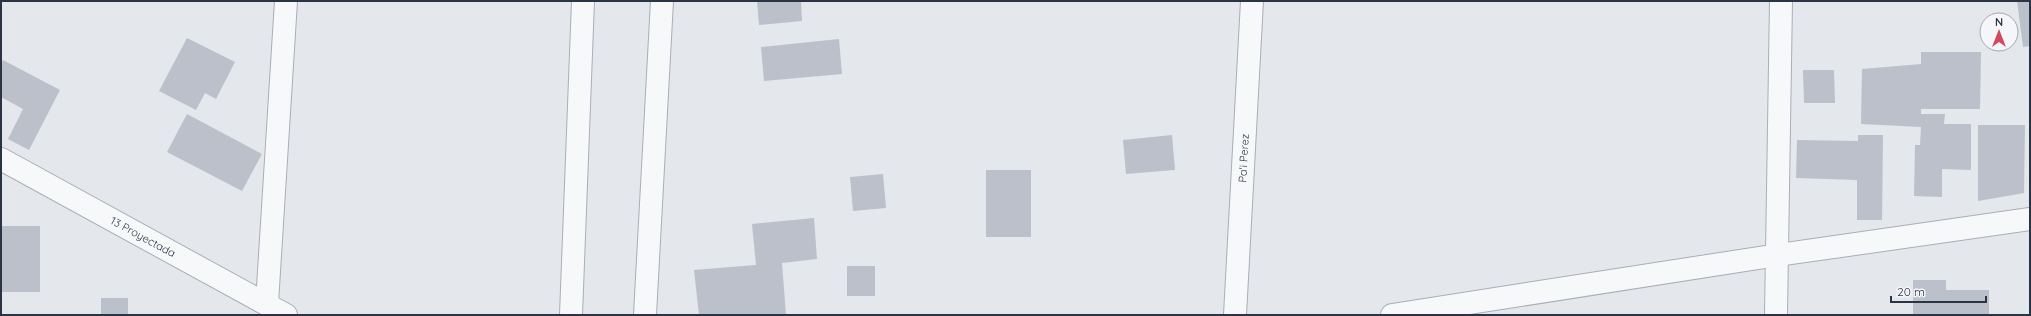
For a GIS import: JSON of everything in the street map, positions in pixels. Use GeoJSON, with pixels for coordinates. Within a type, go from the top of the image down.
{"type":"FeatureCollection","features":[{"type":"Feature","properties":{"kind":"street"},"geometry":{"type":"LineString","coordinates":[[267,303],[286,1]]}},
{"type":"Feature","properties":{"kind":"street"},"geometry":{"type":"LineString","coordinates":[[571,315],[584,1]]}},
{"type":"Feature","properties":{"kind":"street"},"geometry":{"type":"LineString","coordinates":[[645,315],[662,1]]}},
{"type":"Feature","properties":{"kind":"street","name":"Pa'i Perez"},"geometry":{"type":"LineString","coordinates":[[1235,315],[1252,1]]}},
{"type":"Feature","properties":{"kind":"street"},"geometry":{"type":"LineString","coordinates":[[1776,315],[1781,1]]}},
{"type":"Feature","properties":{"kind":"street","name":"13 Proyectada"},"geometry":{"type":"LineString","coordinates":[[1,159],[267,303],[286,315]]}},
{"type":"Feature","properties":{"kind":"street"},"geometry":{"type":"LineString","coordinates":[[1392,315],[1778,255],[2030,219]]}},
{"type":"Feature","properties":{"kind":"building"},"geometry":{"type":"Polygon","coordinates":[[[757,1],[801,1],[802,21],[759,25],[757,1]]]}},
{"type":"Feature","properties":{"kind":"building"},"geometry":{"type":"Polygon","coordinates":[[[2017,1],[2030,1],[2030,46],[2023,47],[2017,1]]]}},
{"type":"Feature","properties":{"kind":"building"},"geometry":{"type":"Polygon","coordinates":[[[187,38],[235,62],[216,99],[205,93],[196,110],[159,91],[187,38]]]}},
{"type":"Feature","properties":{"kind":"building"},"geometry":{"type":"Polygon","coordinates":[[[839,39],[842,74],[764,81],[761,47],[839,39]]]}},
{"type":"Feature","properties":{"kind":"building"},"geometry":{"type":"Polygon","coordinates":[[[1921,52],[1981,52],[1980,109],[1921,109],[1921,114],[1945,114],[1944,124],[1971,124],[1971,170],[1942,169],[1942,197],[1914,196],[1915,145],[1920,145],[1921,127],[1861,124],[1862,69],[1921,64],[1921,52]]]}},
{"type":"Feature","properties":{"kind":"building"},"geometry":{"type":"Polygon","coordinates":[[[3,60],[60,90],[29,150],[8,139],[23,109],[1,97],[1,64],[3,60]]]}},
{"type":"Feature","properties":{"kind":"building"},"geometry":{"type":"Polygon","coordinates":[[[1803,70],[1834,70],[1835,103],[1804,103],[1803,70]]]}},
{"type":"Feature","properties":{"kind":"building"},"geometry":{"type":"Polygon","coordinates":[[[187,114],[262,154],[242,191],[167,152],[187,114]]]}},
{"type":"Feature","properties":{"kind":"building"},"geometry":{"type":"Polygon","coordinates":[[[1978,125],[2025,125],[2024,193],[1978,201],[1978,125]]]}},
{"type":"Feature","properties":{"kind":"building"},"geometry":{"type":"Polygon","coordinates":[[[1172,135],[1175,170],[1126,174],[1123,140],[1172,135]]]}},
{"type":"Feature","properties":{"kind":"building"},"geometry":{"type":"Polygon","coordinates":[[[1858,135],[1883,135],[1882,220],[1857,220],[1857,180],[1796,178],[1797,140],[1858,141],[1858,135]]]}},
{"type":"Feature","properties":{"kind":"building"},"geometry":{"type":"Polygon","coordinates":[[[986,170],[1031,170],[1031,237],[986,237],[986,170]]]}},
{"type":"Feature","properties":{"kind":"building"},"geometry":{"type":"Polygon","coordinates":[[[883,174],[886,208],[853,211],[850,177],[883,174]]]}},
{"type":"Feature","properties":{"kind":"building"},"geometry":{"type":"Polygon","coordinates":[[[814,218],[817,259],[782,263],[786,315],[699,315],[694,270],[756,265],[752,224],[814,218]]]}},
{"type":"Feature","properties":{"kind":"building"},"geometry":{"type":"Polygon","coordinates":[[[1,226],[40,226],[40,292],[1,292],[1,226]]]}},
{"type":"Feature","properties":{"kind":"building"},"geometry":{"type":"Polygon","coordinates":[[[847,266],[875,266],[875,296],[847,296],[847,266]]]}},
{"type":"Feature","properties":{"kind":"building"},"geometry":{"type":"Polygon","coordinates":[[[1913,280],[1946,280],[1946,290],[1989,290],[1989,315],[1913,315],[1913,280]]]}},
{"type":"Feature","properties":{"kind":"building"},"geometry":{"type":"Polygon","coordinates":[[[101,298],[128,298],[128,315],[101,315],[101,298]]]}}]}
